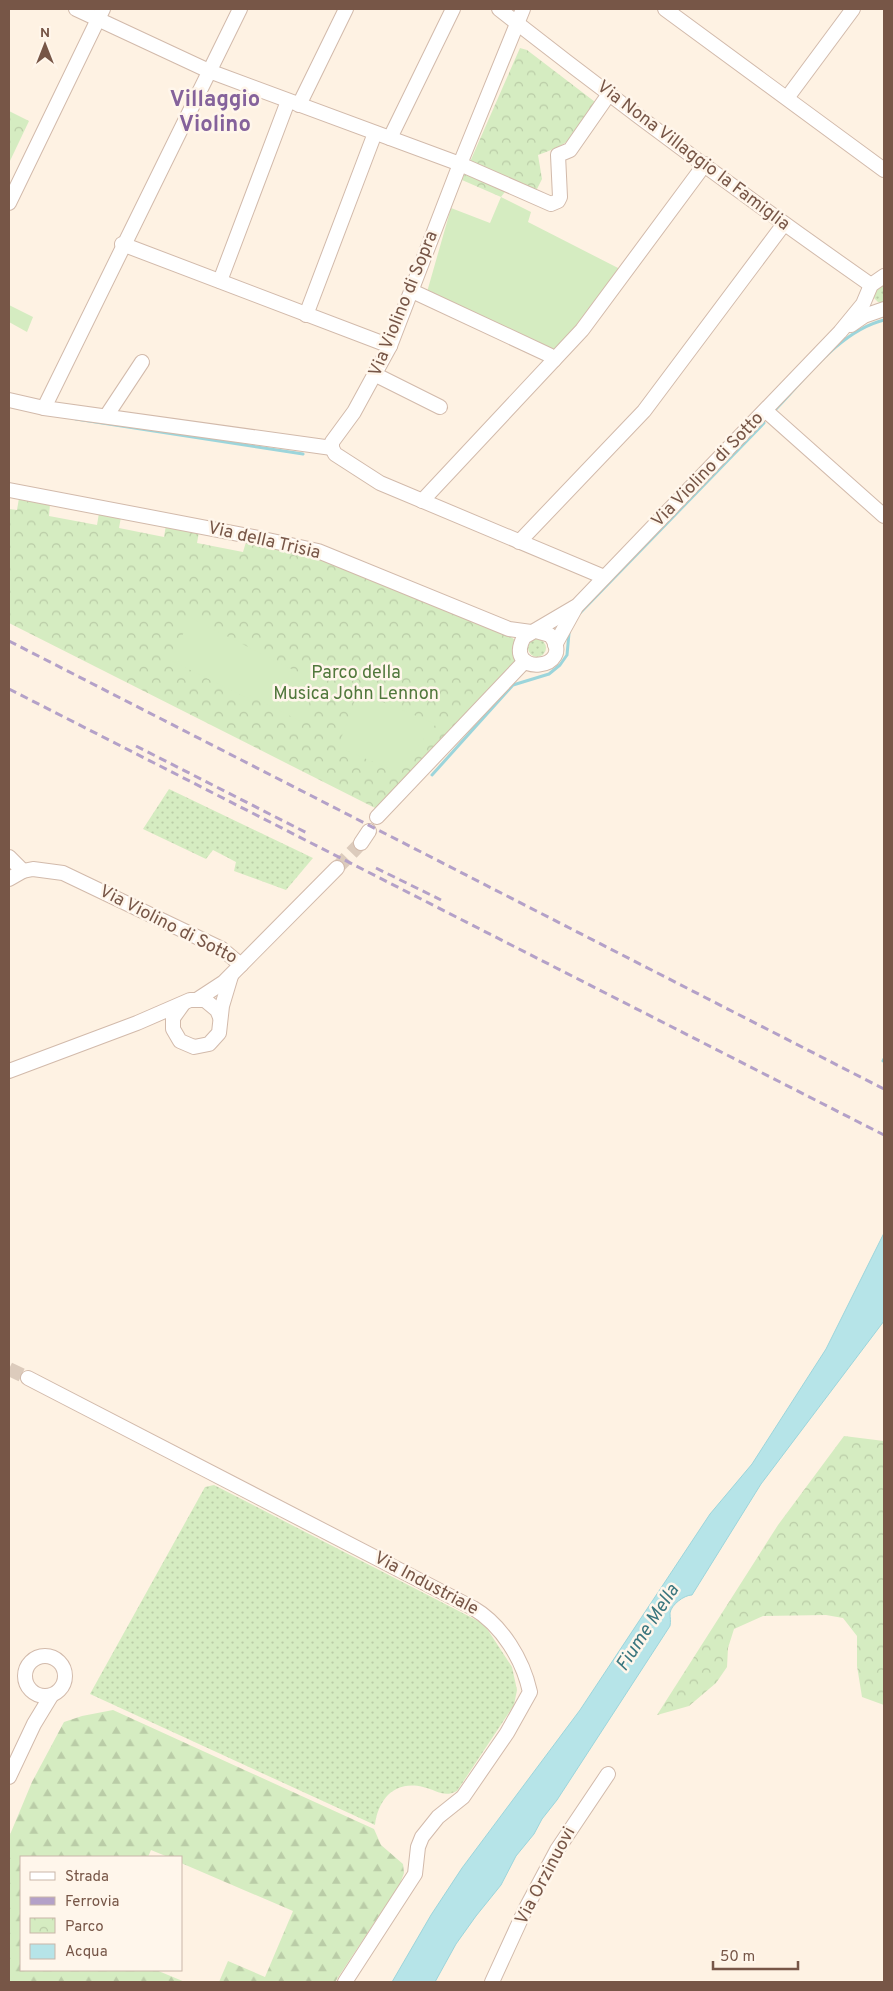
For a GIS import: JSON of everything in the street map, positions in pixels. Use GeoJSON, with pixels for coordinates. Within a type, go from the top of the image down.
{"type":"FeatureCollection","features":[{"type":"Feature","properties":{"kind":"street"},"geometry":{"type":"LineString","coordinates":[[76,9],[101,14],[209,71],[460,164],[551,204],[560,198],[558,155],[570,150],[609,94]]}},
{"type":"Feature","properties":{"kind":"street"},"geometry":{"type":"LineString","coordinates":[[44,408],[122,244],[240,9]]}},
{"type":"Feature","properties":{"kind":"street"},"geometry":{"type":"LineString","coordinates":[[220,282],[294,103],[346,9]]}},
{"type":"Feature","properties":{"kind":"street"},"geometry":{"type":"LineString","coordinates":[[390,138],[453,9]]}},
{"type":"Feature","properties":{"kind":"street","name":"Via Nona Villaggio la Famiglia"},"geometry":{"type":"LineString","coordinates":[[499,9],[609,94],[784,224],[877,283]]}},
{"type":"Feature","properties":{"kind":"street"},"geometry":{"type":"LineString","coordinates":[[460,164],[523,9]]}},
{"type":"Feature","properties":{"kind":"street"},"geometry":{"type":"LineString","coordinates":[[787,98],[853,9]]}},
{"type":"Feature","properties":{"kind":"street"},"geometry":{"type":"LineString","coordinates":[[668,10],[884,170]]}},
{"type":"Feature","properties":{"kind":"street"},"geometry":{"type":"LineString","coordinates":[[9,203],[101,14]]}},
{"type":"Feature","properties":{"kind":"street"},"geometry":{"type":"LineString","coordinates":[[306,314],[375,133]]}},
{"type":"Feature","properties":{"kind":"street","name":"Via Violino di Sopra"},"geometry":{"type":"LineString","coordinates":[[332,448],[332,442],[354,412],[376,375],[390,346],[460,164]]}},
{"type":"Feature","properties":{"kind":"street"},"geometry":{"type":"LineString","coordinates":[[422,501],[582,330],[705,164]]}},
{"type":"Feature","properties":{"kind":"street"},"geometry":{"type":"LineString","coordinates":[[519,542],[644,411],[784,224]]}},
{"type":"Feature","properties":{"kind":"street"},"geometry":{"type":"LineString","coordinates":[[122,244],[390,346]]}},
{"type":"Feature","properties":{"kind":"street","name":"Via Violino di Sotto"},"geometry":{"type":"LineString","coordinates":[[877,283],[872,305],[884,309]]}},
{"type":"Feature","properties":{"kind":"street","name":"Via Violino di Sotto"},"geometry":{"type":"LineString","coordinates":[[525,661],[536,666],[546,664],[554,656],[555,644],[576,607],[840,332],[877,283]]}},
{"type":"Feature","properties":{"kind":"street"},"geometry":{"type":"LineString","coordinates":[[412,290],[549,355],[554,360]]}},
{"type":"Feature","properties":{"kind":"street","name":"Via Violino di Sotto"},"geometry":{"type":"LineString","coordinates":[[840,332],[864,316],[884,309]]}},
{"type":"Feature","properties":{"kind":"street"},"geometry":{"type":"LineString","coordinates":[[107,415],[142,362]]}},
{"type":"Feature","properties":{"kind":"street","name":"Via Violino di Sopra"},"geometry":{"type":"LineString","coordinates":[[376,375],[440,407]]}},
{"type":"Feature","properties":{"kind":"street"},"geometry":{"type":"LineString","coordinates":[[9,400],[44,408],[107,415],[332,448],[335,454],[380,484],[604,577]]}},
{"type":"Feature","properties":{"kind":"street"},"geometry":{"type":"LineString","coordinates":[[766,411],[884,516]]}},
{"type":"Feature","properties":{"kind":"street","name":"Via della Trisia"},"geometry":{"type":"LineString","coordinates":[[9,490],[254,536],[318,551],[509,629],[534,631]]}},
{"type":"Feature","properties":{"kind":"street","name":"Via Violino di Sotto"},"geometry":{"type":"LineString","coordinates":[[520,643],[524,637],[576,607]]}},
{"type":"Feature","properties":{"kind":"street","name":"Via della Trisia"},"geometry":{"type":"LineString","coordinates":[[509,629],[520,643]]}},
{"type":"Feature","properties":{"kind":"street"},"geometry":{"type":"LineString","coordinates":[[534,631],[550,635],[555,644]]}},
{"type":"Feature","properties":{"kind":"street"},"geometry":{"type":"LineString","coordinates":[[377,817],[525,661],[520,653],[520,643]]}},
{"type":"Feature","properties":{"kind":"street"},"geometry":{"type":"LineString","coordinates":[[9,856],[23,871]]}},
{"type":"Feature","properties":{"kind":"street","name":"Via Violino di Sotto"},"geometry":{"type":"LineString","coordinates":[[9,879],[23,871],[42,868],[63,873],[222,949],[236,970],[337,868]]}},
{"type":"Feature","properties":{"kind":"street"},"geometry":{"type":"LineString","coordinates":[[9,1071],[137,1024],[198,999],[216,989],[236,970]]}},
{"type":"Feature","properties":{"kind":"street"},"geometry":{"type":"LineString","coordinates":[[183,1004],[175,1012],[172,1024],[175,1035],[187,1045],[202,1047],[209,1044],[219,1033],[220,1017],[236,970]]}},
{"type":"Feature","properties":{"kind":"street"},"geometry":{"type":"LineString","coordinates":[[198,999],[212,1004],[220,1017]]}},
{"type":"Feature","properties":{"kind":"street"},"geometry":{"type":"LineString","coordinates":[[137,1024],[163,1020],[172,1024]]}},
{"type":"Feature","properties":{"kind":"street","name":"Via Industriale"},"geometry":{"type":"LineString","coordinates":[[28,1378],[473,1608],[486,1616],[517,1656],[526,1674],[530,1692],[508,1733],[463,1797],[438,1817],[422,1837],[418,1847],[415,1874],[345,1982]]}},
{"type":"Feature","properties":{"kind":"street"},"geometry":{"type":"LineString","coordinates":[[9,1777],[34,1724],[51,1696],[59,1691],[66,1677],[60,1662],[48,1656],[35,1659],[27,1668],[26,1680],[31,1691],[34,1724]]}},
{"type":"Feature","properties":{"kind":"street"},"geometry":{"type":"LineString","coordinates":[[31,1691],[40,1696],[51,1696]]}},
{"type":"Feature","properties":{"kind":"street","name":"Via Orzinuovi"},"geometry":{"type":"LineString","coordinates":[[492,1982],[525,1910],[557,1850],[608,1774]]}},
{"type":"Feature","properties":{"kind":"green space"},"geometry":{"type":"Polygon","coordinates":[[[520,48],[527,50],[599,105],[574,136],[550,151],[538,155],[542,179],[537,189],[531,191],[510,185],[501,197],[462,180],[520,48]]]}},
{"type":"Feature","properties":{"kind":"green space"},"geometry":{"type":"Polygon","coordinates":[[[9,111],[29,121],[9,163],[9,111]]]}},
{"type":"Feature","properties":{"kind":"green space"},"geometry":{"type":"Polygon","coordinates":[[[501,197],[531,212],[528,222],[620,269],[554,354],[427,292],[451,208],[490,223],[501,197]]]}},
{"type":"Feature","properties":{"kind":"green space"},"geometry":{"type":"Polygon","coordinates":[[[880,286],[884,286],[884,303],[878,302],[874,298],[874,292],[880,286]]]}},
{"type":"Feature","properties":{"kind":"green space"},"geometry":{"type":"Polygon","coordinates":[[[9,305],[33,317],[27,332],[9,322],[9,305]]]}},
{"type":"Feature","properties":{"kind":"green space","name":"Parco della Musica John Lennon"},"geometry":{"type":"Polygon","coordinates":[[[19,498],[50,504],[49,516],[97,525],[99,513],[121,517],[119,528],[164,537],[166,525],[199,532],[197,543],[243,552],[246,542],[317,556],[507,634],[515,640],[518,658],[514,666],[379,810],[9,623],[9,509],[17,510],[19,498]]]}},
{"type":"Feature","properties":{"kind":"green space"},"geometry":{"type":"Polygon","coordinates":[[[191,618],[319,683],[300,721],[249,695],[247,698],[170,660],[191,618]]]}},
{"type":"Feature","properties":{"kind":"green space"},"geometry":{"type":"Polygon","coordinates":[[[537,639],[543,642],[546,648],[543,654],[537,657],[531,654],[528,648],[531,642],[537,639]]]}},
{"type":"Feature","properties":{"kind":"green space"},"geometry":{"type":"Polygon","coordinates":[[[358,692],[436,724],[397,772],[338,747],[358,692]]]}},
{"type":"Feature","properties":{"kind":"green space"},"geometry":{"type":"Polygon","coordinates":[[[169,789],[313,858],[286,890],[234,871],[236,862],[213,850],[206,859],[143,829],[169,789]]]}},
{"type":"Feature","properties":{"kind":"green space"},"geometry":{"type":"Polygon","coordinates":[[[844,1436],[884,1441],[884,1705],[862,1697],[857,1666],[857,1636],[843,1618],[826,1615],[763,1616],[734,1629],[728,1648],[727,1667],[716,1683],[689,1706],[657,1715],[778,1525],[844,1436]]]}},
{"type":"Feature","properties":{"kind":"green space"},"geometry":{"type":"Polygon","coordinates":[[[214,1485],[484,1624],[512,1667],[517,1690],[514,1705],[457,1791],[444,1794],[423,1787],[413,1786],[404,1786],[396,1789],[384,1800],[375,1825],[90,1694],[205,1487],[214,1485]]]}},
{"type":"Feature","properties":{"kind":"green space"},"geometry":{"type":"Polygon","coordinates":[[[113,1710],[374,1829],[381,1845],[403,1864],[404,1873],[400,1884],[335,1982],[219,1982],[228,1961],[265,1977],[293,1911],[182,1863],[182,1856],[166,1856],[151,1850],[148,1856],[20,1856],[20,1971],[158,1971],[185,1982],[9,1982],[9,1837],[32,1782],[64,1722],[82,1716],[113,1710]]]}},
{"type":"Feature","properties":{"kind":"water","name":"Fiume Mella"},"geometry":{"type":"Polygon","coordinates":[[[884,1233],[884,1321],[761,1484],[692,1595],[675,1604],[670,1613],[670,1626],[557,1800],[542,1819],[534,1834],[516,1856],[501,1885],[456,1944],[435,1982],[392,1982],[431,1915],[462,1868],[580,1710],[710,1514],[752,1464],[826,1349],[884,1233]]]}},
{"type":"Feature","properties":{"kind":"waterway"},"geometry":{"type":"LineString","coordinates":[[776,409],[812,370],[839,345],[853,334],[884,320]]}},
{"type":"Feature","properties":{"kind":"waterway"},"geometry":{"type":"LineString","coordinates":[[76,419],[303,454]]}},
{"type":"Feature","properties":{"kind":"waterway"},"geometry":{"type":"LineString","coordinates":[[580,613],[764,423]]}},
{"type":"Feature","properties":{"kind":"waterway"},"geometry":{"type":"LineString","coordinates":[[432,775],[513,685],[549,674],[560,665],[567,655],[569,633]]}},
{"type":"Feature","properties":{"kind":"tunnel"},"geometry":{"type":"LineString","coordinates":[[337,868],[361,843]]}},
{"type":"Feature","properties":{"kind":"tunnel"},"geometry":{"type":"LineString","coordinates":[[9,1369],[28,1378]]}},
{"type":"Feature","properties":{"kind":"railway"},"geometry":{"type":"LineString","coordinates":[[9,641],[884,1089]]}},
{"type":"Feature","properties":{"kind":"railway"},"geometry":{"type":"LineString","coordinates":[[9,689],[884,1135]]}},
{"type":"Feature","properties":{"kind":"railway"},"geometry":{"type":"LineString","coordinates":[[136,746],[307,833]]}},
{"type":"Feature","properties":{"kind":"railway"},"geometry":{"type":"LineString","coordinates":[[376,868],[441,900]]}},
{"type":"Feature","properties":{"kind":"district","name":"Villaggio Violino"},"geometry":{"type":"Point","coordinates":[215,112]}}]}
